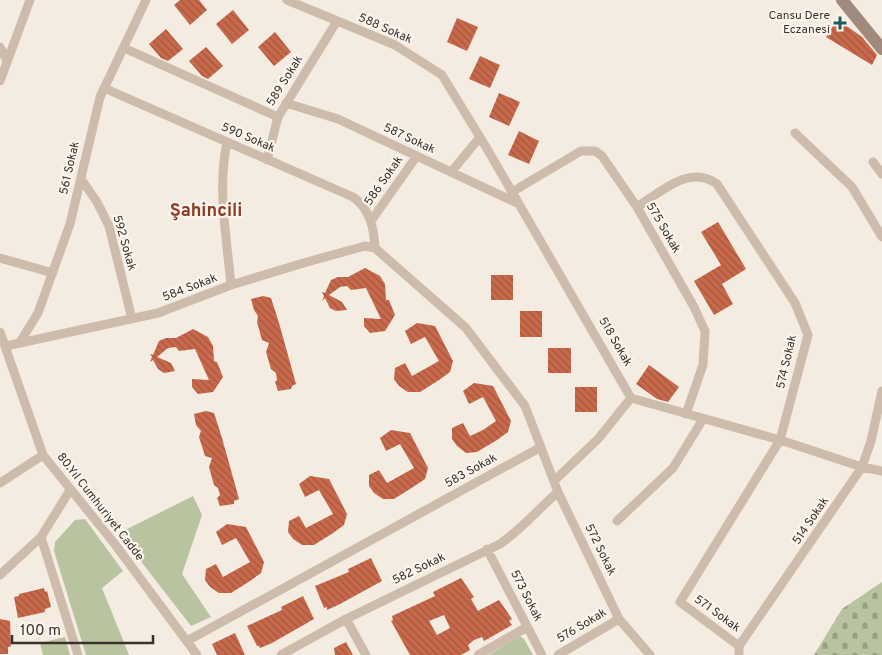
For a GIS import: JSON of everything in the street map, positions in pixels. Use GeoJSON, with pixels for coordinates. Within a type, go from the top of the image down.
{"type":"FeatureCollection","features":[{"type":"Feature","properties":{"kind":"street"},"geometry":{"type":"LineString","coordinates":[[0,81],[6,60],[30,0]]}},
{"type":"Feature","properties":{"kind":"street","name":"561 Sokak"},"geometry":{"type":"LineString","coordinates":[[20,342],[38,313],[70,224],[104,88],[146,0]]}},
{"type":"Feature","properties":{"kind":"street","name":"588 Sokak"},"geometry":{"type":"LineString","coordinates":[[287,0],[395,45],[442,75]]}},
{"type":"Feature","properties":{"kind":"street"},"geometry":{"type":"LineString","coordinates":[[842,0],[882,49]]}},
{"type":"Feature","properties":{"kind":"street","name":"589 Sokak"},"geometry":{"type":"LineString","coordinates":[[267,160],[278,117],[337,21]]}},
{"type":"Feature","properties":{"kind":"street"},"geometry":{"type":"LineString","coordinates":[[0,48],[6,60]]}},
{"type":"Feature","properties":{"kind":"street"},"geometry":{"type":"LineString","coordinates":[[124,48],[278,117]]}},
{"type":"Feature","properties":{"kind":"street","name":"518 Sokak"},"geometry":{"type":"LineString","coordinates":[[442,75],[631,398]]}},
{"type":"Feature","properties":{"kind":"street","name":"590 Sokak"},"geometry":{"type":"LineString","coordinates":[[104,88],[353,197],[366,209],[371,221]]}},
{"type":"Feature","properties":{"kind":"street","name":"587 Sokak"},"geometry":{"type":"LineString","coordinates":[[286,102],[338,119],[416,157],[452,171],[518,204]]}},
{"type":"Feature","properties":{"kind":"street"},"geometry":{"type":"LineString","coordinates":[[795,133],[852,187],[882,237]]}},
{"type":"Feature","properties":{"kind":"street"},"geometry":{"type":"LineString","coordinates":[[452,171],[480,137]]}},
{"type":"Feature","properties":{"kind":"street"},"geometry":{"type":"LineString","coordinates":[[227,143],[224,212],[231,285]]}},
{"type":"Feature","properties":{"kind":"street","name":"575 Sokak"},"geometry":{"type":"LineString","coordinates":[[512,192],[581,151],[588,150],[602,156],[637,207],[694,307],[704,331],[704,365],[686,414]]}},
{"type":"Feature","properties":{"kind":"street","name":"586 Sokak"},"geometry":{"type":"LineString","coordinates":[[377,250],[371,221],[416,157]]}},
{"type":"Feature","properties":{"kind":"street"},"geometry":{"type":"LineString","coordinates":[[873,162],[882,174]]}},
{"type":"Feature","properties":{"kind":"street","name":"574 Sokak"},"geometry":{"type":"LineString","coordinates":[[637,207],[678,180],[700,176],[709,178],[717,184],[739,215],[795,303],[808,335],[780,440],[680,602]]}},
{"type":"Feature","properties":{"kind":"street","name":"592 Sokak"},"geometry":{"type":"LineString","coordinates":[[81,179],[97,202],[109,226],[132,319]]}},
{"type":"Feature","properties":{"kind":"street","name":"584 Sokak"},"geometry":{"type":"LineString","coordinates":[[6,346],[158,313],[231,285],[365,246],[377,250]]}},
{"type":"Feature","properties":{"kind":"street"},"geometry":{"type":"LineString","coordinates":[[377,250],[466,328],[525,406],[541,447]]}},
{"type":"Feature","properties":{"kind":"street"},"geometry":{"type":"LineString","coordinates":[[0,258],[53,273]]}},
{"type":"Feature","properties":{"kind":"street","name":"80.Yıl Cumhuriyet Cadde"},"geometry":{"type":"LineString","coordinates":[[0,332],[43,455],[114,543],[196,655]]}},
{"type":"Feature","properties":{"kind":"street","name":"514 Sokak"},"geometry":{"type":"LineString","coordinates":[[739,651],[862,467],[872,441],[882,391]]}},
{"type":"Feature","properties":{"kind":"street"},"geometry":{"type":"LineString","coordinates":[[554,480],[598,439],[631,398],[780,440],[862,467],[882,471]]}},
{"type":"Feature","properties":{"kind":"street"},"geometry":{"type":"LineString","coordinates":[[617,522],[673,468],[702,419]]}},
{"type":"Feature","properties":{"kind":"street","name":"572 Sokak"},"geometry":{"type":"LineString","coordinates":[[541,447],[558,492],[619,619],[650,655]]}},
{"type":"Feature","properties":{"kind":"street","name":"583 Sokak"},"geometry":{"type":"LineString","coordinates":[[187,641],[541,447]]}},
{"type":"Feature","properties":{"kind":"street"},"geometry":{"type":"LineString","coordinates":[[0,483],[43,455]]}},
{"type":"Feature","properties":{"kind":"street"},"geometry":{"type":"LineString","coordinates":[[0,575],[41,537],[70,490]]}},
{"type":"Feature","properties":{"kind":"street","name":"582 Sokak"},"geometry":{"type":"LineString","coordinates":[[281,655],[346,619],[487,548],[500,544],[517,532],[538,509],[558,492]]}},
{"type":"Feature","properties":{"kind":"street"},"geometry":{"type":"LineString","coordinates":[[41,537],[78,655]]}},
{"type":"Feature","properties":{"kind":"street","name":"573 Sokak"},"geometry":{"type":"LineString","coordinates":[[487,548],[542,655]]}},
{"type":"Feature","properties":{"kind":"street","name":"571 Sokak"},"geometry":{"type":"LineString","coordinates":[[680,602],[739,651]]}},
{"type":"Feature","properties":{"kind":"street"},"geometry":{"type":"LineString","coordinates":[[346,619],[366,655]]}},
{"type":"Feature","properties":{"kind":"street","name":"576 Sokak"},"geometry":{"type":"LineString","coordinates":[[558,655],[619,619]]}},
{"type":"Feature","properties":{"kind":"street"},"geometry":{"type":"LineString","coordinates":[[478,655],[528,627]]}},
{"type":"Feature","properties":{"kind":"green space"},"geometry":{"type":"Polygon","coordinates":[[[193,496],[202,515],[182,574],[211,617],[191,626],[119,533],[193,496]]]}},
{"type":"Feature","properties":{"kind":"green space"},"geometry":{"type":"Polygon","coordinates":[[[85,519],[123,571],[102,588],[129,655],[86,655],[54,551],[55,542],[75,520],[85,519]]]}},
{"type":"Feature","properties":{"kind":"green space"},"geometry":{"type":"Polygon","coordinates":[[[882,582],[882,655],[814,655],[842,609],[882,582]]]}},
{"type":"Feature","properties":{"kind":"green space"},"geometry":{"type":"Polygon","coordinates":[[[520,636],[524,639],[533,655],[488,655],[520,636]]]}},
{"type":"Feature","properties":{"kind":"green space"},"geometry":{"type":"Polygon","coordinates":[[[65,637],[70,655],[43,655],[40,643],[65,637]]]}},
{"type":"Feature","properties":{"kind":"building"},"geometry":{"type":"Polygon","coordinates":[[[180,0],[199,0],[207,10],[190,25],[174,5],[180,0]]]}},
{"type":"Feature","properties":{"kind":"building"},"geometry":{"type":"Polygon","coordinates":[[[233,10],[249,30],[232,44],[216,24],[233,10]]]}},
{"type":"Feature","properties":{"kind":"building"},"geometry":{"type":"Polygon","coordinates":[[[457,18],[478,27],[467,51],[447,42],[457,18]]]}},
{"type":"Feature","properties":{"kind":"building"},"geometry":{"type":"Polygon","coordinates":[[[837,19],[862,37],[877,55],[872,65],[826,37],[837,19]]]}},
{"type":"Feature","properties":{"kind":"building"},"geometry":{"type":"Polygon","coordinates":[[[166,29],[183,49],[168,61],[161,58],[149,44],[166,29]]]}},
{"type":"Feature","properties":{"kind":"building"},"geometry":{"type":"Polygon","coordinates":[[[275,32],[291,52],[274,66],[258,47],[275,32]]]}},
{"type":"Feature","properties":{"kind":"building"},"geometry":{"type":"Polygon","coordinates":[[[206,47],[223,66],[208,79],[202,76],[189,61],[206,47]]]}},
{"type":"Feature","properties":{"kind":"building"},"geometry":{"type":"Polygon","coordinates":[[[480,56],[500,65],[490,88],[469,79],[480,56]]]}},
{"type":"Feature","properties":{"kind":"building"},"geometry":{"type":"Polygon","coordinates":[[[499,93],[520,102],[509,126],[489,117],[499,93]]]}},
{"type":"Feature","properties":{"kind":"building"},"geometry":{"type":"Polygon","coordinates":[[[519,131],[539,141],[529,164],[508,155],[519,131]]]}},
{"type":"Feature","properties":{"kind":"building"},"geometry":{"type":"Polygon","coordinates":[[[718,222],[746,269],[722,284],[733,304],[714,315],[694,281],[721,265],[701,232],[718,222]]]}},
{"type":"Feature","properties":{"kind":"building"},"geometry":{"type":"Polygon","coordinates":[[[365,268],[380,276],[385,284],[386,300],[389,300],[395,315],[385,331],[370,333],[364,326],[364,318],[381,319],[366,288],[351,290],[347,286],[340,287],[329,295],[342,302],[347,310],[336,311],[330,308],[325,298],[322,301],[324,296],[322,292],[325,293],[331,280],[338,277],[348,277],[365,268]]]}},
{"type":"Feature","properties":{"kind":"building"},"geometry":{"type":"Polygon","coordinates":[[[491,275],[513,275],[513,300],[491,300],[491,275]]]}},
{"type":"Feature","properties":{"kind":"building"},"geometry":{"type":"Polygon","coordinates":[[[263,296],[271,298],[279,323],[296,384],[291,389],[278,391],[275,382],[277,380],[276,373],[271,369],[266,352],[269,343],[262,340],[257,322],[258,316],[251,299],[263,296]]]}},
{"type":"Feature","properties":{"kind":"building"},"geometry":{"type":"Polygon","coordinates":[[[520,311],[542,311],[542,337],[520,337],[520,311]]]}},
{"type":"Feature","properties":{"kind":"building"},"geometry":{"type":"Polygon","coordinates":[[[417,323],[435,326],[453,361],[450,372],[439,380],[420,392],[408,392],[399,386],[394,379],[395,368],[405,363],[412,376],[439,361],[425,337],[411,344],[405,331],[417,323]]]}},
{"type":"Feature","properties":{"kind":"building"},"geometry":{"type":"Polygon","coordinates":[[[193,329],[208,337],[213,346],[214,361],[217,362],[223,377],[213,392],[198,394],[192,387],[192,379],[209,380],[195,349],[179,351],[176,347],[168,348],[157,357],[171,363],[175,371],[164,373],[158,369],[153,360],[150,362],[152,357],[150,354],[153,355],[159,341],[166,338],[176,338],[193,329]]]}},
{"type":"Feature","properties":{"kind":"building"},"geometry":{"type":"Polygon","coordinates":[[[548,348],[571,348],[571,373],[548,373],[548,348]]]}},
{"type":"Feature","properties":{"kind":"building"},"geometry":{"type":"Polygon","coordinates":[[[649,365],[679,387],[668,402],[657,399],[636,384],[649,365]]]}},
{"type":"Feature","properties":{"kind":"building"},"geometry":{"type":"Polygon","coordinates":[[[474,383],[493,386],[511,421],[508,432],[497,440],[477,452],[466,453],[452,439],[452,428],[463,423],[470,436],[496,421],[483,397],[469,404],[463,391],[474,383]]]}},
{"type":"Feature","properties":{"kind":"building"},"geometry":{"type":"Polygon","coordinates":[[[575,387],[597,387],[597,412],[575,412],[575,387]]]}},
{"type":"Feature","properties":{"kind":"building"},"geometry":{"type":"Polygon","coordinates":[[[206,411],[214,413],[222,438],[239,499],[234,501],[234,504],[220,506],[217,498],[220,495],[218,488],[214,485],[209,467],[212,458],[205,456],[199,437],[201,431],[196,425],[194,414],[206,411]]]}},
{"type":"Feature","properties":{"kind":"building"},"geometry":{"type":"Polygon","coordinates":[[[391,430],[410,433],[428,468],[425,479],[394,499],[383,499],[374,493],[369,486],[369,475],[379,470],[387,483],[414,468],[400,444],[386,451],[380,438],[391,430]]]}},
{"type":"Feature","properties":{"kind":"building"},"geometry":{"type":"Polygon","coordinates":[[[310,476],[329,479],[347,514],[344,525],[333,533],[314,545],[302,545],[293,539],[288,532],[289,521],[299,516],[306,528],[333,514],[319,490],[305,497],[299,484],[310,476]]]}},
{"type":"Feature","properties":{"kind":"building"},"geometry":{"type":"Polygon","coordinates":[[[227,524],[246,527],[264,562],[261,573],[250,581],[231,593],[219,593],[210,587],[205,580],[206,569],[216,564],[223,577],[250,562],[236,538],[222,545],[216,532],[227,524]]]}},
{"type":"Feature","properties":{"kind":"building"},"geometry":{"type":"Polygon","coordinates":[[[371,558],[382,581],[340,604],[327,610],[327,607],[324,608],[315,586],[349,572],[348,569],[371,558]]]}},
{"type":"Feature","properties":{"kind":"building"},"geometry":{"type":"Polygon","coordinates":[[[461,578],[474,597],[471,599],[478,611],[499,600],[512,619],[509,621],[512,625],[484,641],[482,637],[474,640],[468,645],[470,650],[461,655],[410,655],[391,621],[393,620],[392,616],[435,596],[433,592],[461,578]],[[444,615],[429,621],[437,635],[450,628],[444,615]]]}},
{"type":"Feature","properties":{"kind":"building"},"geometry":{"type":"Polygon","coordinates":[[[44,588],[45,592],[47,591],[51,607],[45,609],[45,612],[18,618],[14,597],[44,588]]]}},
{"type":"Feature","properties":{"kind":"building"},"geometry":{"type":"Polygon","coordinates":[[[303,596],[314,619],[272,643],[260,648],[257,646],[247,626],[282,610],[281,607],[303,596]]]}},
{"type":"Feature","properties":{"kind":"building"},"geometry":{"type":"Polygon","coordinates":[[[0,619],[10,621],[11,646],[8,647],[8,654],[0,654],[0,619]]]}},
{"type":"Feature","properties":{"kind":"building"},"geometry":{"type":"Polygon","coordinates":[[[235,633],[245,655],[217,655],[212,644],[235,633]]]}},
{"type":"Feature","properties":{"kind":"building"},"geometry":{"type":"Polygon","coordinates":[[[346,642],[353,655],[335,655],[334,648],[346,642]]]}},
{"type":"Feature","properties":{"kind":"place","name":"Cansu Dere Eczanesi"},"geometry":{"type":"Point","coordinates":[840,23]}},
{"type":"Feature","properties":{"kind":"district","name":"Şahincili"},"geometry":{"type":"Point","coordinates":[206,211]}}]}
